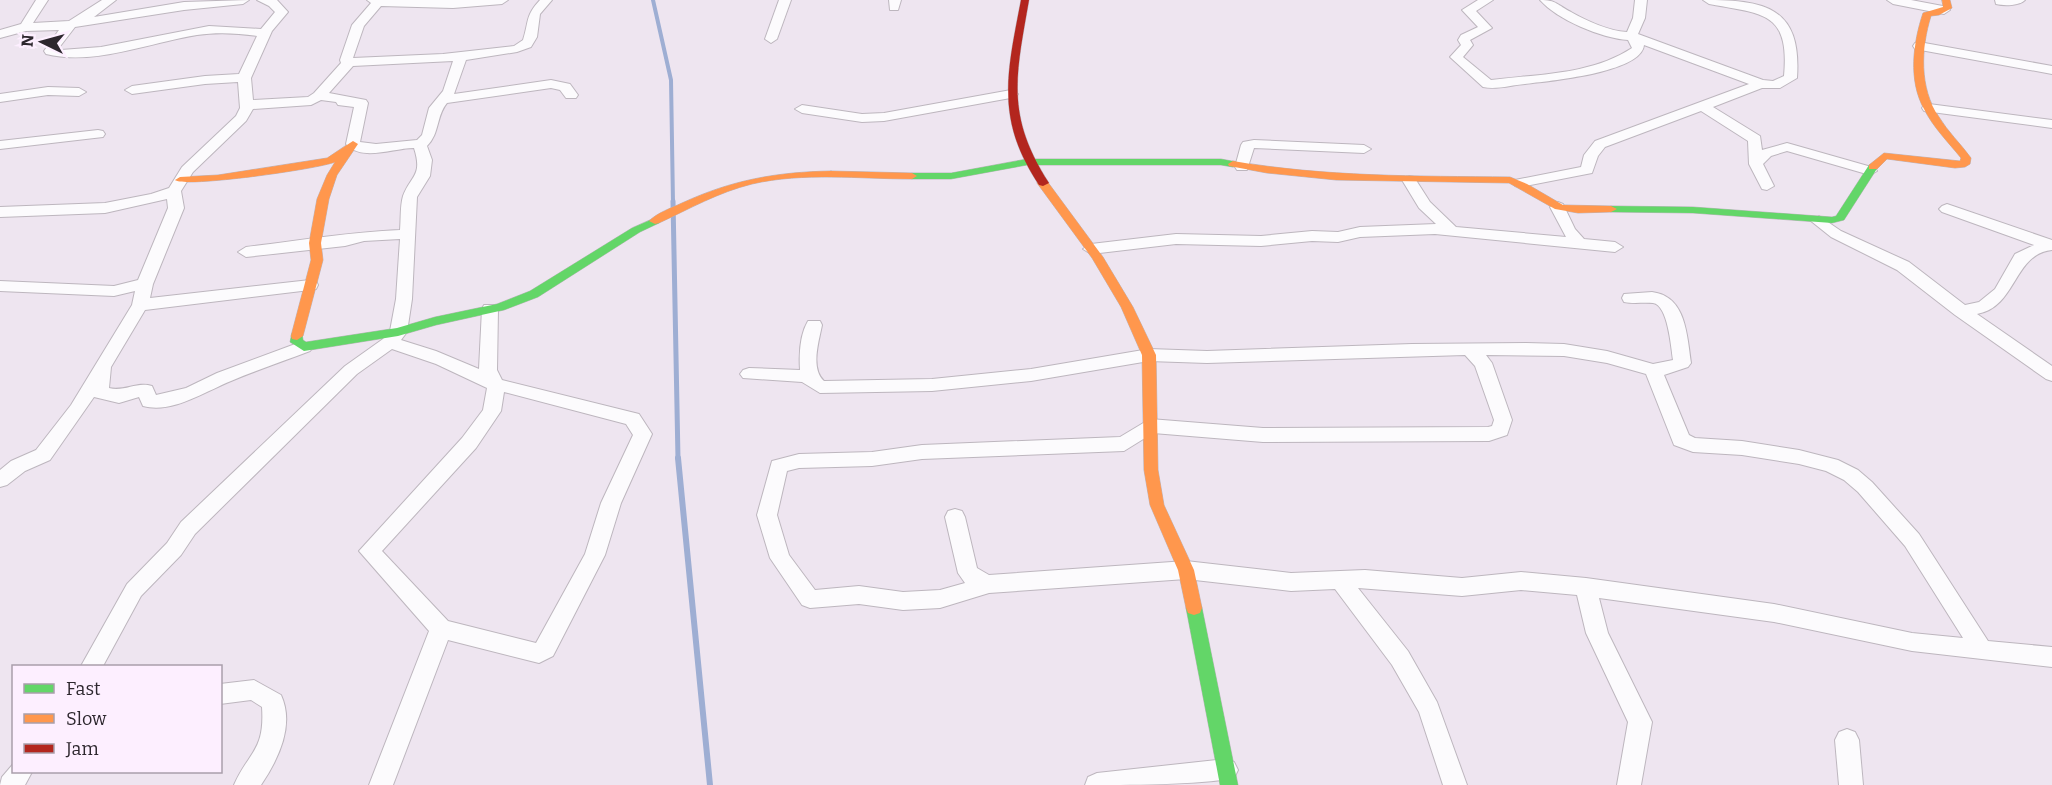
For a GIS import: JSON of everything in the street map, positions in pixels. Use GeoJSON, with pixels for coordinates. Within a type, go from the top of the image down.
{"type":"FeatureCollection","features":[{"type":"Feature","properties":{"kind":"street"},"geometry":{"type":"LineString","coordinates":[[110,0],[68,26],[50,51],[54,54],[108,50],[210,30],[265,33]]}},
{"type":"Feature","properties":{"kind":"street"},"geometry":{"type":"LineString","coordinates":[[1,35],[25,27],[53,27],[75,22],[243,0]]}},
{"type":"Feature","properties":{"kind":"street"},"geometry":{"type":"LineString","coordinates":[[268,2],[292,0]]}},
{"type":"Feature","properties":{"kind":"street"},"geometry":{"type":"LineString","coordinates":[[350,62],[346,60],[358,25],[376,1],[453,4],[502,0]]}},
{"type":"Feature","properties":{"kind":"street"},"geometry":{"type":"LineString","coordinates":[[245,105],[311,101],[319,96],[350,62],[505,53],[526,45],[532,31],[533,15],[546,0]]}},
{"type":"Feature","properties":{"kind":"street"},"geometry":{"type":"LineString","coordinates":[[771,39],[785,0]]}},
{"type":"Feature","properties":{"kind":"street"},"geometry":{"type":"LineString","coordinates":[[1025,0],[1019,28],[1011,94],[1012,112],[1027,162],[1091,249],[1127,307],[1149,355],[1151,470],[1157,505],[1186,570],[1228,777],[1097,785]]}},
{"type":"Feature","properties":{"kind":"street"},"geometry":{"type":"LineString","coordinates":[[1488,0],[1468,10],[1486,28],[1465,38],[1467,45],[1456,57],[1488,84],[1593,70],[1622,60],[1638,49],[1638,43],[1631,36]]}},
{"type":"Feature","properties":{"kind":"street"},"geometry":{"type":"LineString","coordinates":[[1546,0],[1567,15],[1614,34],[1631,36],[1761,84],[1775,85],[1790,78],[1792,55],[1790,34],[1783,23],[1758,3],[1751,8],[1709,0]]}},
{"type":"Feature","properties":{"kind":"street"},"geometry":{"type":"LineString","coordinates":[[1631,36],[1640,18],[1641,0]]}},
{"type":"Feature","properties":{"kind":"street"},"geometry":{"type":"LineString","coordinates":[[1893,0],[1945,5]]}},
{"type":"Feature","properties":{"kind":"street"},"geometry":{"type":"LineString","coordinates":[[2000,1],[2019,0]]}},
{"type":"Feature","properties":{"kind":"street"},"geometry":{"type":"LineString","coordinates":[[25,27],[43,1]]}},
{"type":"Feature","properties":{"kind":"street"},"geometry":{"type":"LineString","coordinates":[[0,480],[18,466],[43,455],[76,410],[140,305],[145,284],[176,208],[177,186],[188,170],[234,128],[247,108],[244,78],[265,33],[282,12],[268,2]]}},
{"type":"Feature","properties":{"kind":"street"},"geometry":{"type":"LineString","coordinates":[[102,367],[104,373],[99,388],[101,393],[119,397],[143,389],[146,390],[149,401],[154,402],[191,393],[223,378],[304,347],[343,342],[358,336],[394,337],[534,294],[636,230],[751,181],[779,176],[812,174],[951,176],[1027,162],[1221,162],[1313,176],[1397,181],[1510,180],[1520,183],[1558,207],[1597,210],[1623,208],[1693,210],[1819,221],[1840,218],[1870,171],[1884,156],[1894,154],[1948,166],[1965,164],[1966,158],[1929,108],[1923,93],[1919,46],[1927,13],[1945,5]]}},
{"type":"Feature","properties":{"kind":"street"},"geometry":{"type":"LineString","coordinates":[[1919,46],[2052,70]]}},
{"type":"Feature","properties":{"kind":"street"},"geometry":{"type":"LineString","coordinates":[[420,146],[429,136],[436,108],[449,92],[461,56]]}},
{"type":"Feature","properties":{"kind":"street"},"geometry":{"type":"LineString","coordinates":[[132,90],[206,80],[244,78]]}},
{"type":"Feature","properties":{"kind":"street"},"geometry":{"type":"LineString","coordinates":[[443,100],[551,84],[565,87],[571,95]]}},
{"type":"Feature","properties":{"kind":"street"},"geometry":{"type":"LineString","coordinates":[[1520,183],[1587,170],[1591,155],[1600,144],[1761,84]]}},
{"type":"Feature","properties":{"kind":"street"},"geometry":{"type":"LineString","coordinates":[[0,98],[48,91],[79,92]]}},
{"type":"Feature","properties":{"kind":"street"},"geometry":{"type":"LineString","coordinates":[[802,109],[862,118],[884,117],[1011,94]]}},
{"type":"Feature","properties":{"kind":"street"},"geometry":{"type":"LineString","coordinates":[[304,347],[296,342],[317,260],[315,243],[324,199],[332,175],[353,144],[362,103],[343,102],[344,99],[319,96]]}},
{"type":"Feature","properties":{"kind":"street"},"geometry":{"type":"LineString","coordinates":[[1702,106],[1755,139],[1756,164],[1767,186]]}},
{"type":"Feature","properties":{"kind":"street"},"geometry":{"type":"LineString","coordinates":[[1929,108],[2052,124]]}},
{"type":"Feature","properties":{"kind":"street"},"geometry":{"type":"LineString","coordinates":[[0,145],[98,134]]}},
{"type":"Feature","properties":{"kind":"street"},"geometry":{"type":"LineString","coordinates":[[353,144],[357,147],[375,148],[401,143],[420,146]]}},
{"type":"Feature","properties":{"kind":"street"},"geometry":{"type":"LineString","coordinates":[[0,212],[105,208],[155,198],[177,186],[330,161],[353,144]]}},
{"type":"Feature","properties":{"kind":"street"},"geometry":{"type":"LineString","coordinates":[[1242,167],[1248,146],[1254,144],[1364,150]]}},
{"type":"Feature","properties":{"kind":"street"},"geometry":{"type":"LineString","coordinates":[[93,665],[134,590],[174,549],[188,528],[351,370],[394,337],[404,299],[410,197],[423,176],[425,160],[420,146]]}},
{"type":"Feature","properties":{"kind":"street"},"geometry":{"type":"LineString","coordinates":[[1756,164],[1766,153],[1787,147],[1870,171]]}},
{"type":"Feature","properties":{"kind":"street"},"geometry":{"type":"LineString","coordinates":[[1409,180],[1424,205],[1452,231]]}},
{"type":"Feature","properties":{"kind":"street"},"geometry":{"type":"LineString","coordinates":[[1558,207],[1568,230],[1580,244]]}},
{"type":"Feature","properties":{"kind":"street"},"geometry":{"type":"LineString","coordinates":[[1947,209],[2050,245]]}},
{"type":"Feature","properties":{"kind":"street"},"geometry":{"type":"LineString","coordinates":[[1819,221],[1836,234],[1904,266],[1962,311],[2052,375]]}},
{"type":"Feature","properties":{"kind":"street"},"geometry":{"type":"LineString","coordinates":[[1091,249],[1176,239],[1261,241],[1312,236],[1338,237],[1360,232],[1435,229],[1615,247]]}},
{"type":"Feature","properties":{"kind":"street"},"geometry":{"type":"LineString","coordinates":[[246,252],[345,241],[363,236],[408,234]]}},
{"type":"Feature","properties":{"kind":"street"},"geometry":{"type":"LineString","coordinates":[[1962,311],[1984,307],[2001,292],[2021,257],[2050,245]]}},
{"type":"Feature","properties":{"kind":"street"},"geometry":{"type":"LineString","coordinates":[[0,286],[114,291],[145,284]]}},
{"type":"Feature","properties":{"kind":"street"},"geometry":{"type":"LineString","coordinates":[[140,305],[310,285]]}},
{"type":"Feature","properties":{"kind":"street"},"geometry":{"type":"LineString","coordinates":[[814,325],[808,360],[809,375],[820,387],[932,385],[1031,375],[1149,355],[1207,357],[1469,349],[1564,350],[1607,357],[1653,370],[1668,369],[1682,363],[1669,305],[1660,299],[1630,298]]}},
{"type":"Feature","properties":{"kind":"street"},"geometry":{"type":"LineString","coordinates":[[394,337],[416,349],[451,362],[495,386],[504,386],[632,419],[643,434],[611,503],[595,555],[545,649],[539,653],[441,629],[369,551],[469,443],[492,411],[495,386],[488,370],[490,309]]}},
{"type":"Feature","properties":{"kind":"street"},"geometry":{"type":"LineString","coordinates":[[1469,349],[1483,363],[1503,420],[1500,430],[1489,434],[1263,435],[1150,426],[1124,444],[922,452],[872,459],[799,462],[779,465],[766,515],[780,558],[810,599],[859,596],[903,601],[940,600],[989,584],[1186,570],[1291,582],[1365,579],[1462,587],[1521,581],[1586,587],[1774,613],[1912,642],[2052,657]]}},
{"type":"Feature","properties":{"kind":"street"},"geometry":{"type":"LineString","coordinates":[[1653,370],[1681,440],[1693,445],[1742,448],[1799,457],[1831,465],[1858,481],[1912,540],[1982,650]]}},
{"type":"Feature","properties":{"kind":"street"},"geometry":{"type":"LineString","coordinates":[[749,374],[802,376],[812,379]]}},
{"type":"Feature","properties":{"kind":"street"},"geometry":{"type":"LineString","coordinates":[[956,517],[968,573],[980,582],[989,584]]}},
{"type":"Feature","properties":{"kind":"street"},"geometry":{"type":"LineString","coordinates":[[1340,580],[1400,658],[1429,709],[1455,785]]}},
{"type":"Feature","properties":{"kind":"street"},"geometry":{"type":"LineString","coordinates":[[1586,587],[1597,633],[1640,722],[1629,785]]}},
{"type":"Feature","properties":{"kind":"street"},"geometry":{"type":"LineString","coordinates":[[381,785],[441,629]]}},
{"type":"Feature","properties":{"kind":"street"},"geometry":{"type":"LineString","coordinates":[[222,694],[254,690],[273,702],[276,726],[266,759],[246,785]]}},
{"type":"Feature","properties":{"kind":"street"},"geometry":{"type":"LineString","coordinates":[[1847,740],[1851,785]]}},
{"type":"Feature","properties":{"kind":"waterway"},"geometry":{"type":"LineString","coordinates":[[653,0],[671,80],[673,203]]}},
{"type":"Feature","properties":{"kind":"waterway"},"geometry":{"type":"LineString","coordinates":[[673,201],[678,459]]}},
{"type":"Feature","properties":{"kind":"waterway"},"geometry":{"type":"LineString","coordinates":[[678,458],[710,785]]}},
{"type":"Feature","properties":{"kind":"traffic: fast"},"geometry":{"type":"LineString","coordinates":[[912,176],[951,176],[1027,162],[1221,162],[1233,164]]}},
{"type":"Feature","properties":{"kind":"traffic: fast"},"geometry":{"type":"LineString","coordinates":[[1611,209],[1693,210],[1832,220],[1840,218],[1873,167]]}},
{"type":"Feature","properties":{"kind":"traffic: fast"},"geometry":{"type":"LineString","coordinates":[[297,336],[296,342],[304,347],[398,332],[435,321],[500,307],[534,294],[636,230],[655,221]]}},
{"type":"Feature","properties":{"kind":"traffic: fast"},"geometry":{"type":"LineString","coordinates":[[1194,608],[1229,785]]}},
{"type":"Feature","properties":{"kind":"traffic: slow"},"geometry":{"type":"LineString","coordinates":[[1873,167],[1884,156],[1945,164],[1965,164],[1966,158],[1938,124],[1929,109],[1920,80],[1921,34],[1927,13],[1936,13],[1948,8],[1946,0]]}},
{"type":"Feature","properties":{"kind":"traffic: slow"},"geometry":{"type":"LineString","coordinates":[[180,180],[218,178],[330,161],[353,144],[332,175],[323,199],[315,243],[317,260],[297,336]]}},
{"type":"Feature","properties":{"kind":"traffic: slow"},"geometry":{"type":"LineString","coordinates":[[1233,164],[1336,177],[1510,180],[1565,209],[1611,209]]}},
{"type":"Feature","properties":{"kind":"traffic: slow"},"geometry":{"type":"LineString","coordinates":[[655,221],[690,204],[752,181],[831,174],[912,176]]}},
{"type":"Feature","properties":{"kind":"traffic: slow"},"geometry":{"type":"LineString","coordinates":[[1043,183],[1097,257],[1127,307],[1149,355],[1151,470],[1157,505],[1186,570],[1194,608]]}},
{"type":"Feature","properties":{"kind":"traffic: jam"},"geometry":{"type":"LineString","coordinates":[[1025,0],[1013,72],[1014,116],[1019,138],[1043,183]]}}]}
